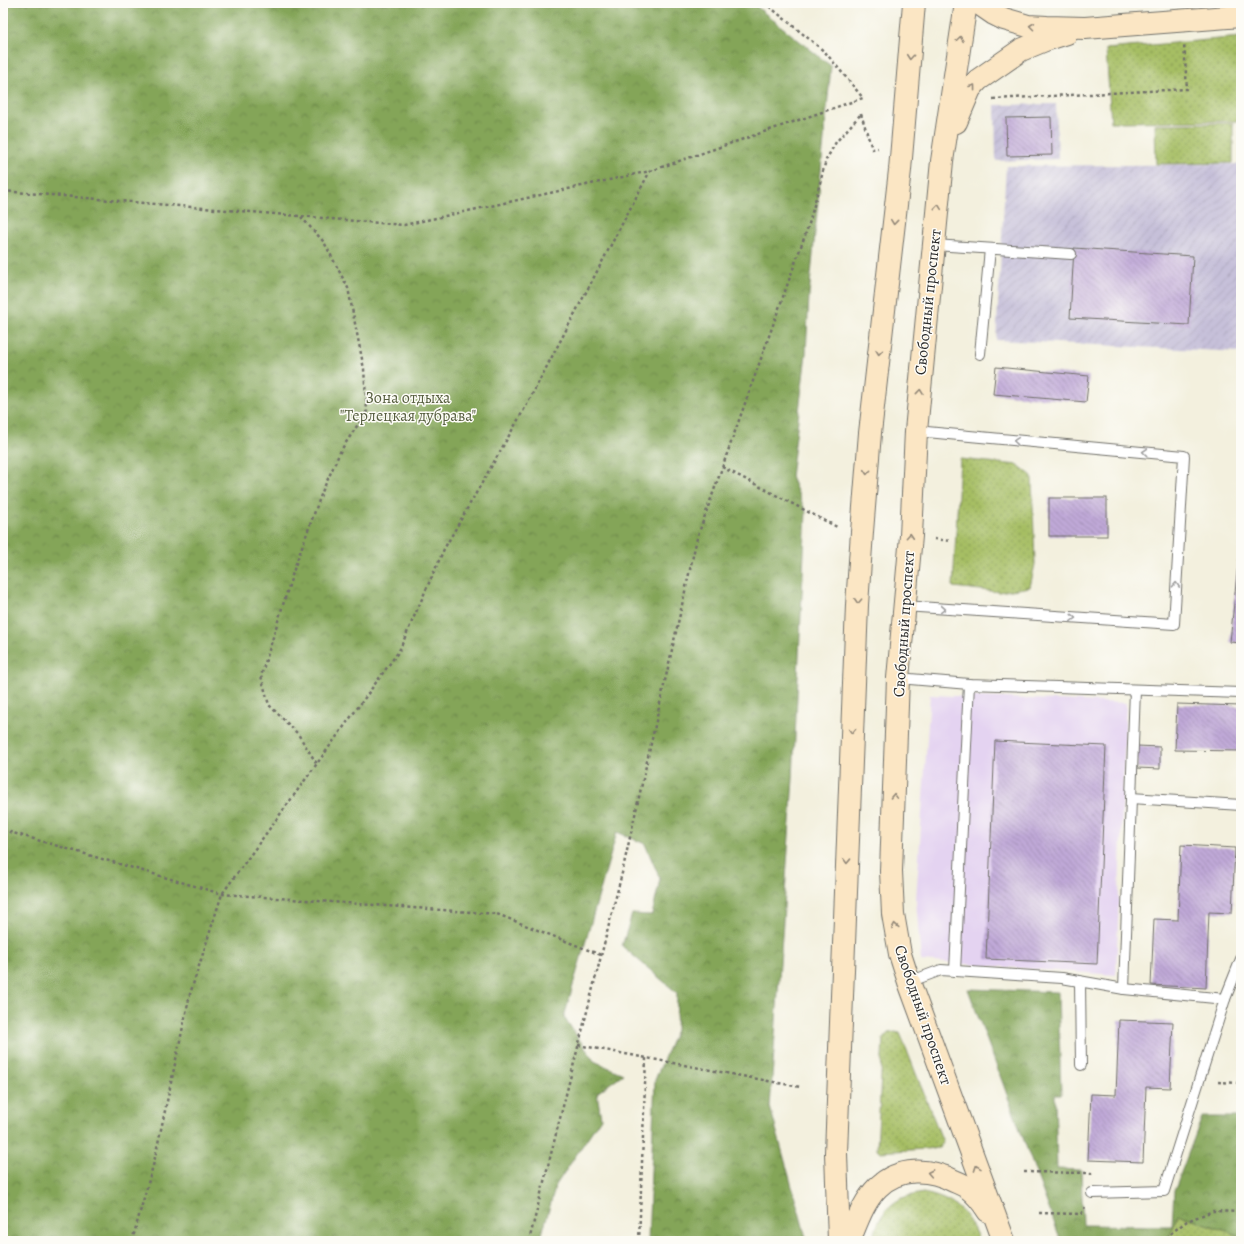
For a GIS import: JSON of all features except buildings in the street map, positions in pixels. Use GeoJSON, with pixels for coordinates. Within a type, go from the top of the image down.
{"type":"FeatureCollection","features":[{"type":"Feature","properties":{"kind":"main road"},"geometry":{"type":"LineString","coordinates":[[838,1241],[836,1153],[858,590],[870,433],[900,170],[914,3]]}},
{"type":"Feature","properties":{"kind":"main road","name":"Свободный проспект"},"geometry":{"type":"LineString","coordinates":[[966,3],[942,161],[916,431],[910,536],[898,678],[891,871],[893,914],[900,954],[1002,1236]]}},
{"type":"Feature","properties":{"kind":"main road"},"geometry":{"type":"LineString","coordinates":[[978,3],[1004,19],[1028,26],[1085,28],[1241,16]]}},
{"type":"Feature","properties":{"kind":"main road"},"geometry":{"type":"LineString","coordinates":[[942,161],[962,106],[970,89],[978,80],[1021,50],[1045,40],[1085,28]]}},
{"type":"Feature","properties":{"kind":"main road","name":"Свободный проспект"},"geometry":{"type":"LineString","coordinates":[[850,1241],[865,1203],[878,1187],[892,1177],[912,1171],[929,1172],[949,1178],[967,1188],[984,1204],[1002,1236]]}},
{"type":"Feature","properties":{"kind":"lane"},"geometry":{"type":"LineString","coordinates":[[934,245],[1071,254]]}},
{"type":"Feature","properties":{"kind":"lane"},"geometry":{"type":"LineString","coordinates":[[980,354],[990,249]]}},
{"type":"Feature","properties":{"kind":"lane"},"geometry":{"type":"LineString","coordinates":[[904,606],[1174,624],[1184,456],[956,436],[916,431]]}},
{"type":"Feature","properties":{"kind":"lane"},"geometry":{"type":"LineString","coordinates":[[898,678],[970,684],[1241,693]]}},
{"type":"Feature","properties":{"kind":"lane"},"geometry":{"type":"LineString","coordinates":[[955,971],[970,684]]}},
{"type":"Feature","properties":{"kind":"lane"},"geometry":{"type":"LineString","coordinates":[[1124,989],[1135,690]]}},
{"type":"Feature","properties":{"kind":"lane"},"geometry":{"type":"LineString","coordinates":[[1131,798],[1241,805]]}},
{"type":"Feature","properties":{"kind":"lane"},"geometry":{"type":"LineString","coordinates":[[1092,1193],[1164,1191],[1225,999],[1241,959]]}},
{"type":"Feature","properties":{"kind":"lane"},"geometry":{"type":"LineString","coordinates":[[909,982],[941,970],[1062,978],[1124,989],[1225,999]]}},
{"type":"Feature","properties":{"kind":"lane"},"geometry":{"type":"LineString","coordinates":[[1080,981],[1081,1066]]}},
{"type":"Feature","properties":{"kind":"path"},"geometry":{"type":"LineString","coordinates":[[3,191],[404,225],[650,171],[862,98],[825,52],[765,3]]}},
{"type":"Feature","properties":{"kind":"path"},"geometry":{"type":"LineString","coordinates":[[993,99],[1187,89],[1184,38]]}},
{"type":"Feature","properties":{"kind":"path"},"geometry":{"type":"LineString","coordinates":[[529,1241],[622,873],[697,538],[809,224],[826,160],[836,142],[861,114],[872,149],[880,148]]}},
{"type":"Feature","properties":{"kind":"path"},"geometry":{"type":"LineString","coordinates":[[132,1241],[154,1162],[190,994],[222,894],[399,651],[444,549],[526,406],[650,171]]}},
{"type":"Feature","properties":{"kind":"path"},"geometry":{"type":"LineString","coordinates":[[301,216],[324,242],[348,288],[364,369],[367,412],[341,450],[322,492],[296,566],[261,676],[269,705],[298,734],[317,764]]}},
{"type":"Feature","properties":{"kind":"path"},"geometry":{"type":"LineString","coordinates":[[722,467],[842,530]]}},
{"type":"Feature","properties":{"kind":"path"},"geometry":{"type":"LineString","coordinates":[[929,538],[950,541]]}},
{"type":"Feature","properties":{"kind":"path"},"geometry":{"type":"LineString","coordinates":[[3,830],[222,894],[497,914],[601,955]]}},
{"type":"Feature","properties":{"kind":"path"},"geometry":{"type":"LineString","coordinates":[[578,1045],[800,1087]]}},
{"type":"Feature","properties":{"kind":"path"},"geometry":{"type":"LineString","coordinates":[[639,1241],[646,1058]]}},
{"type":"Feature","properties":{"kind":"path"},"geometry":{"type":"LineString","coordinates":[[1199,1081],[1241,1083]]}},
{"type":"Feature","properties":{"kind":"path"},"geometry":{"type":"LineString","coordinates":[[1024,1172],[1091,1172],[1092,1193],[1081,1214],[1039,1213]]}},
{"type":"Feature","properties":{"kind":"path"},"geometry":{"type":"LineString","coordinates":[[1161,1241],[1187,1221],[1213,1211],[1241,1212]]}},
{"type":"Feature","properties":{"kind":"shaded area"},"geometry":{"type":"Polygon","coordinates":[[[1056,104],[1058,159],[996,161],[995,105],[1056,104]]]}},
{"type":"Feature","properties":{"kind":"shaded area"},"geometry":{"type":"Polygon","coordinates":[[[1241,164],[1241,352],[996,340],[1006,166],[1241,164]]]}},
{"type":"Feature","properties":{"kind":"shaded area"},"geometry":{"type":"Polygon","coordinates":[[[930,695],[1126,703],[1116,975],[921,961],[916,900],[930,695]]]}},
{"type":"Feature","properties":{"kind":"green space","name":"Зона отдыха \"Терлецкая дубрава\""},"geometry":{"type":"Polygon","coordinates":[[[3,3],[752,3],[831,66],[809,296],[806,354],[791,477],[806,512],[793,779],[770,1107],[807,1241],[648,1241],[655,1080],[676,1030],[677,993],[622,946],[632,914],[652,915],[660,879],[645,844],[617,832],[564,1017],[594,1061],[623,1074],[597,1093],[601,1118],[556,1185],[540,1241],[3,1241],[3,3]]]}},
{"type":"Feature","properties":{"kind":"green space"},"geometry":{"type":"Polygon","coordinates":[[[1241,37],[1241,121],[1111,122],[1106,49],[1241,37]]]}},
{"type":"Feature","properties":{"kind":"green space"},"geometry":{"type":"Polygon","coordinates":[[[1233,123],[1233,163],[1156,164],[1155,124],[1233,123]]]}},
{"type":"Feature","properties":{"kind":"green space"},"geometry":{"type":"Polygon","coordinates":[[[960,459],[1018,465],[1032,476],[1035,564],[1030,587],[999,592],[953,587],[960,459]]]}},
{"type":"Feature","properties":{"kind":"green space"},"geometry":{"type":"Polygon","coordinates":[[[968,989],[1058,992],[1061,1095],[1055,1095],[1057,1169],[1081,1170],[1083,1225],[1172,1226],[1174,1191],[1202,1117],[1241,1117],[1241,1241],[1236,1241],[1238,1235],[1178,1214],[1168,1241],[1061,1241],[968,989]]]}},
{"type":"Feature","properties":{"kind":"green space"},"geometry":{"type":"Polygon","coordinates":[[[888,1033],[900,1033],[943,1142],[939,1148],[880,1152],[877,1149],[883,1039],[888,1033]]]}},
{"type":"Feature","properties":{"kind":"green space"},"geometry":{"type":"Polygon","coordinates":[[[923,1193],[943,1199],[958,1208],[970,1222],[979,1241],[873,1241],[877,1226],[888,1208],[894,1203],[908,1196],[923,1193]]]}},
{"type":"Feature","properties":{"kind":"green space"},"geometry":{"type":"Polygon","coordinates":[[[1178,1214],[1238,1235],[1236,1241],[1168,1241],[1178,1214]]]}}]}
